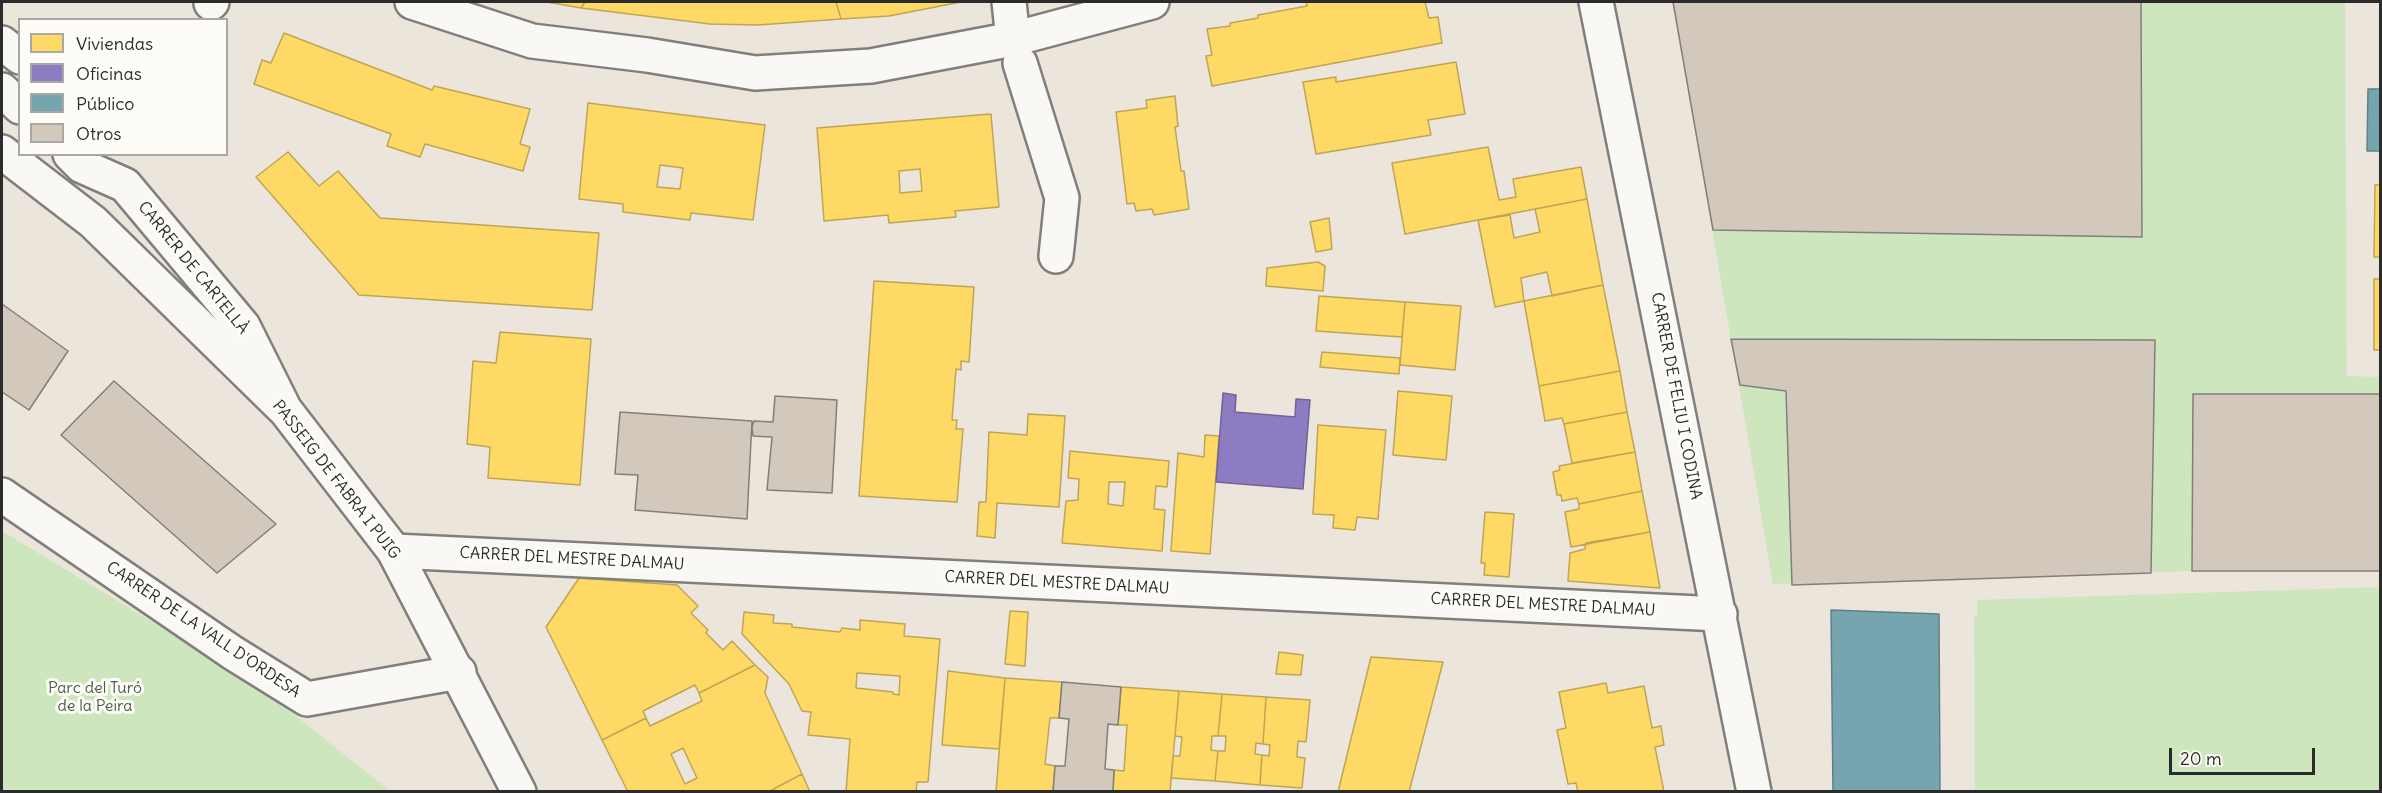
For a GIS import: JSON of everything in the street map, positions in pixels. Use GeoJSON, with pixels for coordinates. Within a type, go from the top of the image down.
{"type":"FeatureCollection","features":[{"type":"Feature","properties":{"kind":"street"},"geometry":{"type":"LineString","coordinates":[[412,2],[532,41],[647,55],[756,73],[871,66],[1016,51],[1152,2]]}},
{"type":"Feature","properties":{"kind":"street"},"geometry":{"type":"LineString","coordinates":[[1009,2],[1016,51],[1062,198],[1056,256]]}},
{"type":"Feature","properties":{"kind":"street","name":"CARRER DE FELIU I CODINA"},"geometry":{"type":"LineString","coordinates":[[1596,2],[1755,792]]}},
{"type":"Feature","properties":{"kind":"street"},"geometry":{"type":"LineString","coordinates":[[2,43],[18,55]]}},
{"type":"Feature","properties":{"kind":"street"},"geometry":{"type":"LineString","coordinates":[[2,90],[18,105]]}},
{"type":"Feature","properties":{"kind":"street","name":"PASSEIG DE FABRA I PUIG"},"geometry":{"type":"LineString","coordinates":[[2,152],[93,222],[286,411],[394,551],[459,672],[519,792]]}},
{"type":"Feature","properties":{"kind":"street","name":"CARRER DE CARTELLÀ"},"geometry":{"type":"LineString","coordinates":[[72,156],[82,166],[125,185],[243,326],[286,411]]}},
{"type":"Feature","properties":{"kind":"street"},"geometry":{"type":"LineString","coordinates":[[110,156],[125,185]]}},
{"type":"Feature","properties":{"kind":"street","name":"CARRER DE LA VALL D'ORDESA"},"geometry":{"type":"LineString","coordinates":[[2,495],[233,653],[307,699],[459,672]]}},
{"type":"Feature","properties":{"kind":"street","name":"CARRER DEL MESTRE DALMAU"},"geometry":{"type":"LineString","coordinates":[[394,551],[1720,614]]}},
{"type":"Feature","properties":{"kind":"green space"},"geometry":{"type":"Polygon","coordinates":[[[1673,2],[2345,2],[2347,376],[2380,377],[2380,571],[2192,571],[1773,584],[1673,2]]]}},
{"type":"Feature","properties":{"kind":"green space","name":"Parc del Turó de la Peira"},"geometry":{"type":"Polygon","coordinates":[[[2,531],[257,685],[390,791],[2,791],[2,531]]]}},
{"type":"Feature","properties":{"kind":"green space"},"geometry":{"type":"Polygon","coordinates":[[[2380,587],[2380,791],[1975,791],[1974,616],[1977,616],[1977,600],[2380,587]]]}},
{"type":"Feature","properties":{"kind":"building: Viviendas"},"geometry":{"type":"Polygon","coordinates":[[[547,2],[585,2],[581,8],[547,2]]]}},
{"type":"Feature","properties":{"kind":"building: Viviendas"},"geometry":{"type":"Polygon","coordinates":[[[585,2],[836,2],[841,19],[758,25],[710,24],[581,8],[585,2]]]}},
{"type":"Feature","properties":{"kind":"building: Viviendas"},"geometry":{"type":"Polygon","coordinates":[[[836,2],[961,2],[889,16],[841,19],[836,2]]]}},
{"type":"Feature","properties":{"kind":"building: Viviendas"},"geometry":{"type":"Polygon","coordinates":[[[1306,2],[1425,2],[1429,18],[1438,17],[1442,43],[1212,86],[1206,56],[1212,55],[1207,29],[1230,26],[1230,23],[1258,18],[1258,15],[1307,6],[1306,2]]]}},
{"type":"Feature","properties":{"kind":"building: Viviendas"},"geometry":{"type":"Polygon","coordinates":[[[284,33],[432,90],[434,86],[530,109],[520,144],[530,147],[523,171],[425,144],[420,157],[387,146],[391,134],[254,84],[262,60],[271,63],[284,33]]]}},
{"type":"Feature","properties":{"kind":"building: Viviendas"},"geometry":{"type":"Polygon","coordinates":[[[1456,62],[1465,114],[1428,120],[1431,135],[1316,154],[1303,82],[1336,77],[1336,82],[1456,62]]]}},
{"type":"Feature","properties":{"kind":"building: Viviendas"},"geometry":{"type":"Polygon","coordinates":[[[1175,96],[1178,126],[1175,127],[1189,209],[1154,215],[1152,209],[1136,211],[1134,203],[1127,204],[1116,112],[1147,108],[1146,100],[1175,96]]]}},
{"type":"Feature","properties":{"kind":"building: Viviendas"},"geometry":{"type":"Polygon","coordinates":[[[588,103],[765,125],[753,220],[691,213],[690,220],[623,212],[623,204],[579,199],[588,103]],[[660,165],[657,187],[680,189],[683,168],[660,165]]]}},
{"type":"Feature","properties":{"kind":"building: Viviendas"},"geometry":{"type":"Polygon","coordinates":[[[991,114],[999,207],[955,211],[956,217],[889,223],[888,215],[824,221],[817,128],[991,114]],[[920,169],[899,171],[900,193],[922,191],[920,169]]]}},
{"type":"Feature","properties":{"kind":"building: Viviendas"},"geometry":{"type":"Polygon","coordinates":[[[1488,147],[1499,200],[1516,197],[1513,179],[1581,167],[1587,199],[1405,234],[1392,163],[1488,147]]]}},
{"type":"Feature","properties":{"kind":"building: Viviendas"},"geometry":{"type":"Polygon","coordinates":[[[288,152],[319,186],[338,171],[380,218],[599,233],[592,310],[359,295],[256,177],[288,152]]]}},
{"type":"Feature","properties":{"kind":"building: Viviendas"},"geometry":{"type":"Polygon","coordinates":[[[2375,185],[2380,185],[2380,257],[2374,257],[2375,185]]]}},
{"type":"Feature","properties":{"kind":"building: Viviendas"},"geometry":{"type":"Polygon","coordinates":[[[1587,199],[1603,285],[1552,296],[1547,272],[1521,278],[1524,301],[1495,307],[1478,220],[1510,215],[1514,238],[1540,232],[1535,209],[1587,199]]]}},
{"type":"Feature","properties":{"kind":"building: Viviendas"},"geometry":{"type":"Polygon","coordinates":[[[1329,218],[1332,249],[1316,252],[1310,222],[1329,218]]]}},
{"type":"Feature","properties":{"kind":"building: Viviendas"},"geometry":{"type":"Polygon","coordinates":[[[1318,262],[1325,266],[1323,291],[1266,286],[1267,268],[1318,262]]]}},
{"type":"Feature","properties":{"kind":"building: Viviendas"},"geometry":{"type":"Polygon","coordinates":[[[2374,279],[2380,279],[2380,350],[2374,350],[2374,279]]]}},
{"type":"Feature","properties":{"kind":"building: Viviendas"},"geometry":{"type":"Polygon","coordinates":[[[874,281],[974,287],[969,362],[961,361],[961,370],[956,369],[952,420],[957,420],[956,429],[963,429],[957,502],[859,496],[874,281]]]}},
{"type":"Feature","properties":{"kind":"building: Viviendas"},"geometry":{"type":"Polygon","coordinates":[[[1603,285],[1620,371],[1539,386],[1524,301],[1603,285]]]}},
{"type":"Feature","properties":{"kind":"building: Viviendas"},"geometry":{"type":"Polygon","coordinates":[[[1319,296],[1405,302],[1402,337],[1316,331],[1319,296]]]}},
{"type":"Feature","properties":{"kind":"building: Viviendas"},"geometry":{"type":"Polygon","coordinates":[[[1405,302],[1461,306],[1455,370],[1400,365],[1405,302]]]}},
{"type":"Feature","properties":{"kind":"building: Viviendas"},"geometry":{"type":"Polygon","coordinates":[[[500,332],[591,339],[580,485],[488,478],[490,447],[467,444],[473,361],[496,363],[500,332]]]}},
{"type":"Feature","properties":{"kind":"building: Viviendas"},"geometry":{"type":"Polygon","coordinates":[[[1322,352],[1400,358],[1399,374],[1320,367],[1322,352]]]}},
{"type":"Feature","properties":{"kind":"building: Viviendas"},"geometry":{"type":"Polygon","coordinates":[[[1620,371],[1627,412],[1564,424],[1562,418],[1545,421],[1539,386],[1620,371]]]}},
{"type":"Feature","properties":{"kind":"building: Viviendas"},"geometry":{"type":"Polygon","coordinates":[[[1398,391],[1452,396],[1446,460],[1393,455],[1398,391]]]}},
{"type":"Feature","properties":{"kind":"building: Viviendas"},"geometry":{"type":"Polygon","coordinates":[[[1627,412],[1635,452],[1572,463],[1564,424],[1627,412]]]}},
{"type":"Feature","properties":{"kind":"building: Viviendas"},"geometry":{"type":"Polygon","coordinates":[[[1028,414],[1065,416],[1059,507],[997,503],[995,538],[977,536],[979,502],[986,502],[989,432],[1027,435],[1028,414]]]}},
{"type":"Feature","properties":{"kind":"building: Viviendas"},"geometry":{"type":"Polygon","coordinates":[[[1318,425],[1386,430],[1378,519],[1357,517],[1355,530],[1333,528],[1334,515],[1313,514],[1318,425]]]}},
{"type":"Feature","properties":{"kind":"building: Viviendas"},"geometry":{"type":"Polygon","coordinates":[[[1205,435],[1219,436],[1210,554],[1171,551],[1178,453],[1204,457],[1205,435]]]}},
{"type":"Feature","properties":{"kind":"building: Viviendas"},"geometry":{"type":"Polygon","coordinates":[[[1070,451],[1169,461],[1167,487],[1156,486],[1154,509],[1165,510],[1162,551],[1062,543],[1066,501],[1078,500],[1079,479],[1068,478],[1070,451]],[[1109,482],[1108,504],[1123,506],[1125,482],[1109,482]]]}},
{"type":"Feature","properties":{"kind":"building: Viviendas"},"geometry":{"type":"Polygon","coordinates":[[[1635,452],[1642,491],[1579,504],[1577,498],[1562,501],[1561,495],[1557,495],[1553,472],[1560,470],[1559,466],[1635,452]]]}},
{"type":"Feature","properties":{"kind":"building: Viviendas"},"geometry":{"type":"Polygon","coordinates":[[[1642,491],[1650,532],[1571,547],[1565,512],[1579,509],[1579,504],[1642,491]]]}},
{"type":"Feature","properties":{"kind":"building: Viviendas"},"geometry":{"type":"Polygon","coordinates":[[[1485,512],[1514,514],[1509,577],[1484,575],[1485,563],[1481,563],[1485,512]]]}},
{"type":"Feature","properties":{"kind":"building: Viviendas"},"geometry":{"type":"Polygon","coordinates":[[[1650,532],[1660,588],[1568,581],[1570,553],[1585,549],[1586,543],[1650,532]]]}},
{"type":"Feature","properties":{"kind":"building: Viviendas"},"geometry":{"type":"Polygon","coordinates":[[[579,578],[677,585],[698,606],[691,613],[708,630],[706,633],[723,650],[732,641],[755,665],[699,693],[695,685],[643,711],[646,718],[602,740],[546,627],[579,578]]]}},
{"type":"Feature","properties":{"kind":"building: Viviendas"},"geometry":{"type":"Polygon","coordinates":[[[1010,611],[1028,612],[1025,666],[1005,664],[1010,611]]]}},
{"type":"Feature","properties":{"kind":"building: Viviendas"},"geometry":{"type":"Polygon","coordinates":[[[744,612],[774,615],[773,623],[792,624],[792,627],[840,632],[842,628],[860,630],[860,620],[905,624],[904,636],[940,639],[928,782],[917,782],[916,792],[846,792],[850,739],[808,735],[811,712],[802,711],[789,684],[742,634],[744,612]],[[857,673],[856,688],[893,692],[899,695],[900,676],[857,673]]]}},
{"type":"Feature","properties":{"kind":"building: Viviendas"},"geometry":{"type":"Polygon","coordinates":[[[1279,652],[1303,655],[1301,675],[1276,674],[1279,652]]]}},
{"type":"Feature","properties":{"kind":"building: Viviendas"},"geometry":{"type":"Polygon","coordinates":[[[1371,657],[1443,662],[1409,792],[1338,792],[1371,657]]]}},
{"type":"Feature","properties":{"kind":"building: Viviendas"},"geometry":{"type":"Polygon","coordinates":[[[755,665],[768,677],[765,693],[802,774],[768,792],[628,792],[602,740],[646,718],[650,726],[702,701],[699,693],[755,665]],[[683,748],[671,754],[685,784],[697,778],[683,748]]]}},
{"type":"Feature","properties":{"kind":"building: Viviendas"},"geometry":{"type":"Polygon","coordinates":[[[948,671],[1005,678],[999,749],[942,745],[948,671]]]}},
{"type":"Feature","properties":{"kind":"building: Viviendas"},"geometry":{"type":"Polygon","coordinates":[[[1005,678],[1062,682],[1059,718],[1050,718],[1045,764],[1055,766],[1053,792],[996,792],[1005,678]]]}},
{"type":"Feature","properties":{"kind":"building: Viviendas"},"geometry":{"type":"Polygon","coordinates":[[[1606,683],[1608,693],[1644,686],[1652,728],[1661,726],[1664,745],[1655,747],[1664,792],[1578,792],[1576,783],[1568,784],[1557,730],[1566,728],[1559,692],[1606,683]]]}},
{"type":"Feature","properties":{"kind":"building: Viviendas"},"geometry":{"type":"Polygon","coordinates":[[[1121,687],[1179,691],[1170,792],[1113,792],[1114,770],[1124,771],[1127,725],[1118,725],[1121,687]]]}},
{"type":"Feature","properties":{"kind":"building: Viviendas"},"geometry":{"type":"Polygon","coordinates":[[[1179,691],[1222,694],[1218,736],[1212,736],[1211,750],[1218,751],[1215,781],[1171,778],[1173,756],[1180,756],[1182,737],[1175,736],[1179,691]]]}},
{"type":"Feature","properties":{"kind":"building: Viviendas"},"geometry":{"type":"Polygon","coordinates":[[[1222,694],[1266,697],[1263,744],[1256,743],[1255,754],[1262,755],[1260,785],[1215,781],[1218,751],[1225,751],[1226,736],[1218,736],[1222,694]]]}},
{"type":"Feature","properties":{"kind":"building: Viviendas"},"geometry":{"type":"Polygon","coordinates":[[[1266,697],[1310,700],[1306,742],[1298,741],[1297,757],[1305,758],[1302,788],[1260,785],[1262,755],[1269,756],[1270,745],[1263,744],[1266,697]]]}},
{"type":"Feature","properties":{"kind":"building: Viviendas"},"geometry":{"type":"Polygon","coordinates":[[[802,774],[810,792],[768,792],[802,774]]]}},
{"type":"Feature","properties":{"kind":"building: Oficinas"},"geometry":{"type":"Polygon","coordinates":[[[1223,393],[1236,395],[1235,412],[1295,417],[1296,399],[1310,400],[1303,489],[1216,482],[1223,393]]]}},
{"type":"Feature","properties":{"kind":"building: Público"},"geometry":{"type":"Polygon","coordinates":[[[2368,89],[2380,89],[2380,151],[2367,151],[2368,89]]]}},
{"type":"Feature","properties":{"kind":"building: Público"},"geometry":{"type":"Polygon","coordinates":[[[1831,610],[1939,614],[1940,792],[1833,792],[1831,610]]]}},
{"type":"Feature","properties":{"kind":"building: Otros"},"geometry":{"type":"Polygon","coordinates":[[[1673,2],[2141,2],[2142,237],[1713,230],[1673,2]]]}},
{"type":"Feature","properties":{"kind":"building: Otros"},"geometry":{"type":"Polygon","coordinates":[[[2,304],[68,351],[29,410],[2,392],[2,304]]]}},
{"type":"Feature","properties":{"kind":"building: Otros"},"geometry":{"type":"Polygon","coordinates":[[[1731,339],[2155,340],[2151,573],[1792,585],[1786,391],[1740,385],[1731,339]]]}},
{"type":"Feature","properties":{"kind":"building: Otros"},"geometry":{"type":"Polygon","coordinates":[[[114,381],[276,524],[217,573],[61,435],[114,381]]]}},
{"type":"Feature","properties":{"kind":"building: Otros"},"geometry":{"type":"Polygon","coordinates":[[[2193,394],[2380,394],[2380,571],[2192,571],[2193,394]]]}},
{"type":"Feature","properties":{"kind":"building: Otros"},"geometry":{"type":"Polygon","coordinates":[[[775,396],[837,400],[832,493],[767,490],[772,437],[753,436],[752,427],[754,421],[773,422],[775,396]]]}},
{"type":"Feature","properties":{"kind":"building: Otros"},"geometry":{"type":"Polygon","coordinates":[[[620,412],[752,421],[747,519],[635,510],[638,475],[615,474],[620,412]]]}},
{"type":"Feature","properties":{"kind":"building: Otros"},"geometry":{"type":"Polygon","coordinates":[[[1062,682],[1121,687],[1118,725],[1108,724],[1105,769],[1114,770],[1113,792],[1053,792],[1055,766],[1065,766],[1069,719],[1059,718],[1062,682]]]}}]}
